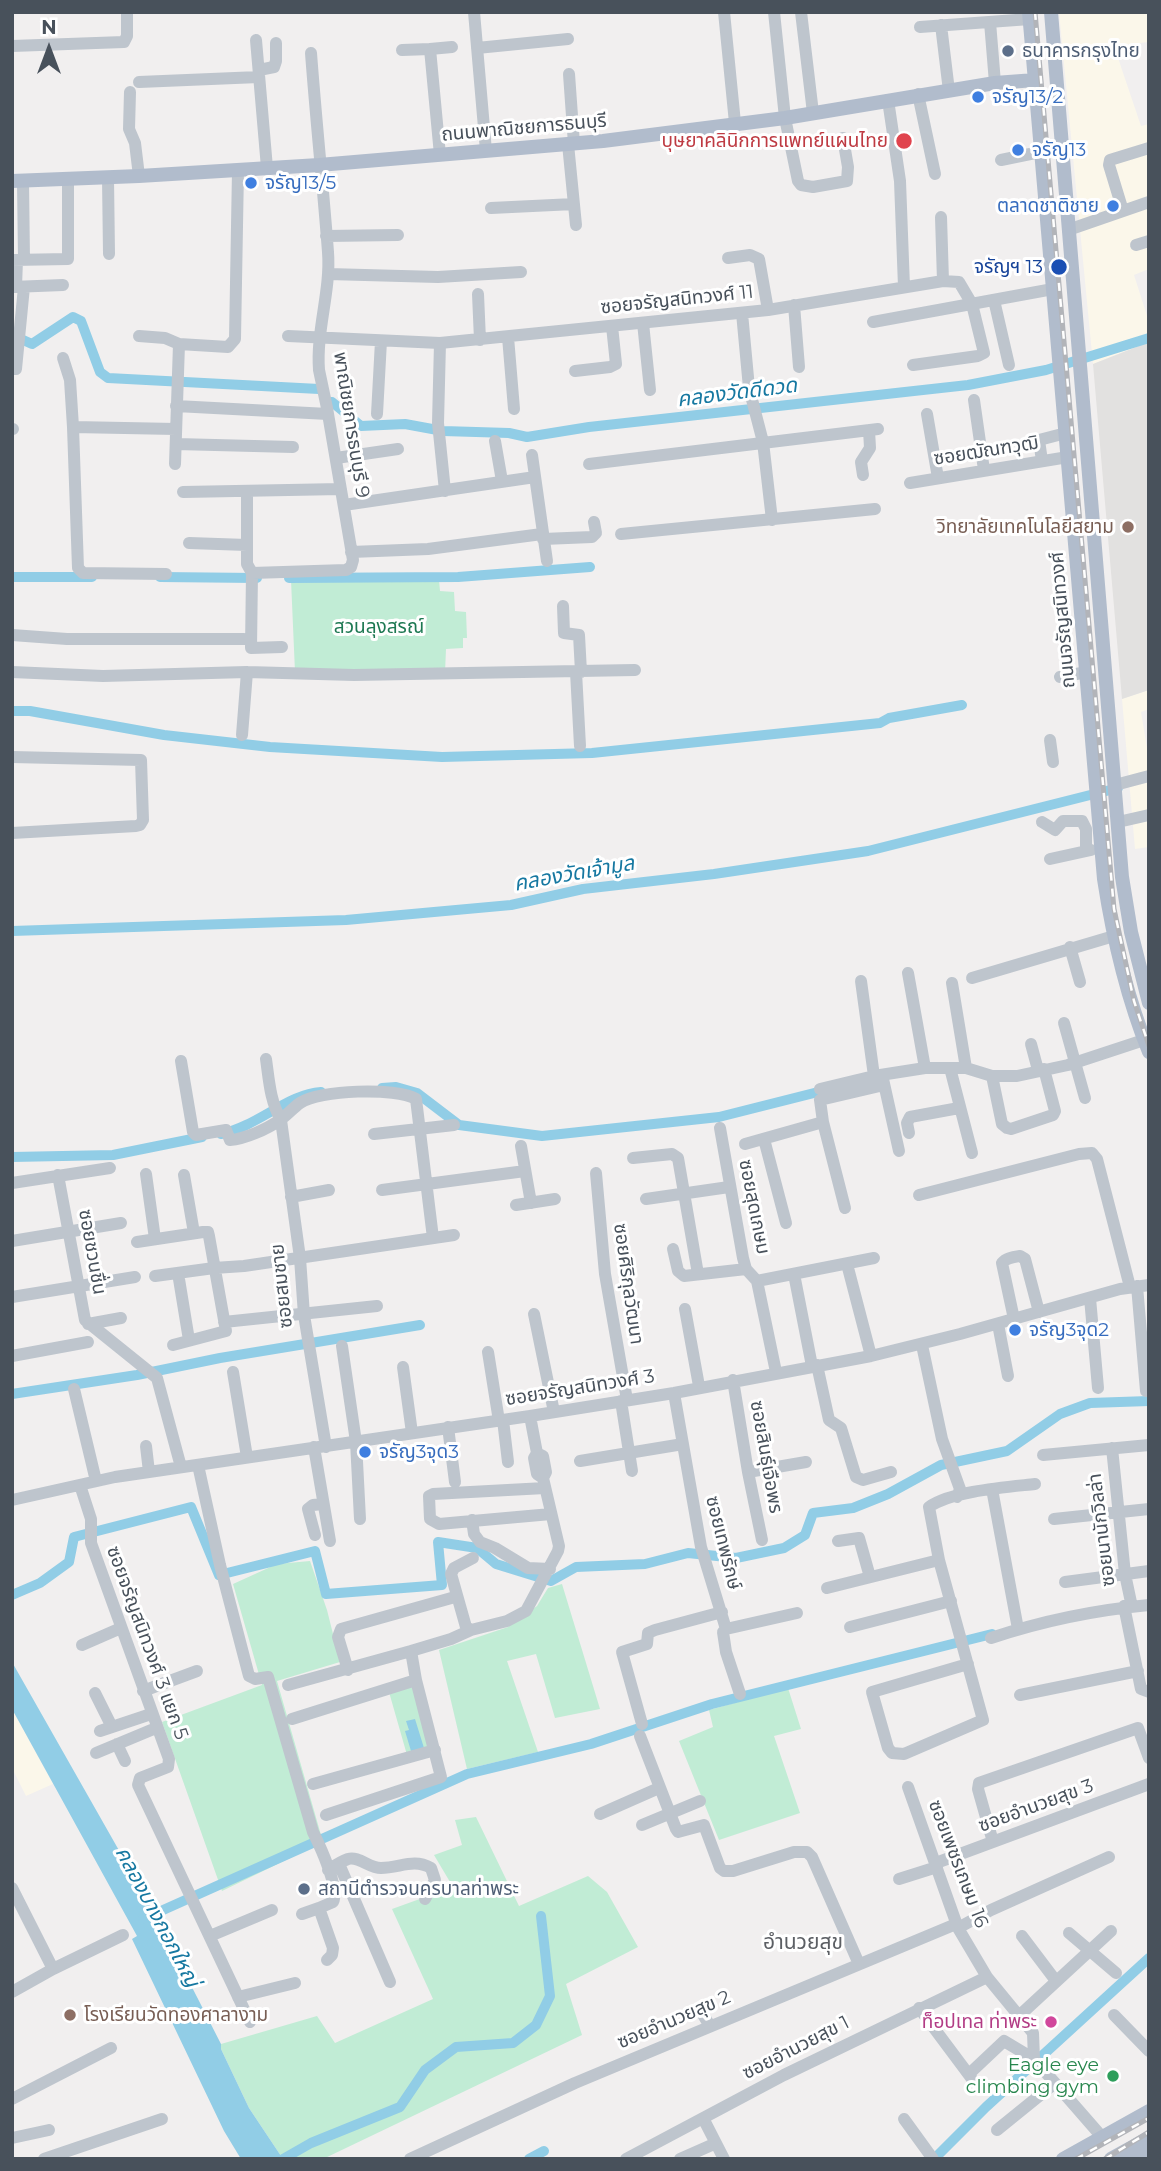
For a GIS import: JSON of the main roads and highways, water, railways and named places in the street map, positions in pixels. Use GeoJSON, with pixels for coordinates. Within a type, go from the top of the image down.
{"type":"FeatureCollection","features":[{"type":"Feature","properties":{"kind":"main road","name":"ถนนจรัญสนิทวงศ์"},"geometry":{"type":"LineString","coordinates":[[1051,12],[1122,877],[1131,932],[1149,1003]]}},
{"type":"Feature","properties":{"kind":"main road","name":"ถนนจรัญสนิทวงศ์"},"geometry":{"type":"LineString","coordinates":[[1030,16],[1101,847],[1114,936],[1124,980],[1146,1046]]}},
{"type":"Feature","properties":{"kind":"main road","name":"ถนนพาณิชยการธนบุรี"},"geometry":{"type":"LineString","coordinates":[[18,181],[238,170],[571,144],[785,118],[918,94],[1035,80]]}},
{"type":"Feature","properties":{"kind":"main road"},"geometry":{"type":"LineString","coordinates":[[1085,655],[1104,653]]}},
{"type":"Feature","properties":{"kind":"main road"},"geometry":{"type":"LineString","coordinates":[[1114,936],[1131,932]]}},
{"type":"Feature","properties":{"kind":"main road"},"geometry":{"type":"LineString","coordinates":[[1063,2159],[1149,2111]]}},
{"type":"Feature","properties":{"kind":"main road"},"geometry":{"type":"LineString","coordinates":[[1078,2159],[1149,2122]]}},
{"type":"Feature","properties":{"kind":"main road"},"geometry":{"type":"LineString","coordinates":[[1111,2159],[1149,2138]]}},
{"type":"Feature","properties":{"kind":"main road"},"geometry":{"type":"LineString","coordinates":[[1133,2159],[1149,2150]]}},
{"type":"Feature","properties":{"kind":"water"},"geometry":{"type":"Polygon","coordinates":[[[12,1662],[150,1905],[221,2044],[249,2108],[283,2159],[241,2159],[224,2131],[132,1939],[137,1936],[12,1709],[12,1662]]]}},
{"type":"Feature","properties":{"kind":"water"},"geometry":{"type":"Polygon","coordinates":[[[415,1719],[424,1748],[411,1751],[405,1731],[409,1730],[406,1721],[415,1719]]]}},
{"type":"Feature","properties":{"kind":"waterway","name":"คลองวัดดีดวด"},"geometry":{"type":"LineString","coordinates":[[12,335],[32,344],[73,317],[81,321],[100,372],[108,378],[319,389]]}},
{"type":"Feature","properties":{"kind":"waterway","name":"คลองวัดดีดวด"},"geometry":{"type":"LineString","coordinates":[[332,402],[361,426],[405,424],[443,431],[509,433],[527,437],[589,427],[968,385],[1046,370],[1149,338]]}},
{"type":"Feature","properties":{"kind":"waterway"},"geometry":{"type":"LineString","coordinates":[[289,578],[458,577],[590,567]]}},
{"type":"Feature","properties":{"kind":"waterway"},"geometry":{"type":"LineString","coordinates":[[12,577],[92,577]]}},
{"type":"Feature","properties":{"kind":"waterway"},"geometry":{"type":"LineString","coordinates":[[160,577],[257,578]]}},
{"type":"Feature","properties":{"kind":"waterway"},"geometry":{"type":"LineString","coordinates":[[12,711],[30,711],[164,735],[270,747],[442,757],[592,753],[880,723],[889,718],[962,705]]}},
{"type":"Feature","properties":{"kind":"waterway","name":"คลองวัดเจ้ามูล"},"geometry":{"type":"LineString","coordinates":[[12,931],[346,920],[511,905],[583,889],[714,874],[868,851],[1118,788]]}},
{"type":"Feature","properties":{"kind":"waterway"},"geometry":{"type":"LineString","coordinates":[[382,1088],[396,1087],[417,1093],[459,1125],[542,1136],[719,1117],[826,1090]]}},
{"type":"Feature","properties":{"kind":"waterway"},"geometry":{"type":"LineString","coordinates":[[221,1134],[248,1124],[297,1098],[321,1092]]}},
{"type":"Feature","properties":{"kind":"waterway"},"geometry":{"type":"LineString","coordinates":[[12,1157],[113,1155],[202,1137]]}},
{"type":"Feature","properties":{"kind":"waterway"},"geometry":{"type":"LineString","coordinates":[[12,1394],[137,1375],[220,1358],[420,1325]]}},
{"type":"Feature","properties":{"kind":"waterway"},"geometry":{"type":"LineString","coordinates":[[12,1595],[40,1583],[69,1562],[74,1537],[191,1507],[219,1575],[315,1551],[326,1594],[442,1585],[438,1542],[477,1548],[496,1564],[551,1581],[576,1567],[645,1564],[688,1553],[736,1558],[784,1548],[805,1535],[813,1513],[853,1508],[888,1494],[941,1465],[1007,1451],[1060,1414],[1090,1403],[1149,1401]]}},
{"type":"Feature","properties":{"kind":"waterway","name":"คลองบางกอกใหญ่"},"geometry":{"type":"LineString","coordinates":[[143,1919],[467,1774],[591,1744],[712,1704],[992,1634]]}},
{"type":"Feature","properties":{"kind":"waterway"},"geometry":{"type":"LineString","coordinates":[[283,2159],[311,2143],[400,2107],[425,2070],[456,2047],[513,2043],[536,2025],[550,1996],[541,1916]]}},
{"type":"Feature","properties":{"kind":"waterway"},"geometry":{"type":"LineString","coordinates":[[939,2154],[986,2107],[1149,1958]]}},
{"type":"Feature","properties":{"kind":"waterway"},"geometry":{"type":"LineString","coordinates":[[529,2159],[544,2151]]}},
{"type":"Feature","properties":{"kind":"railway"},"geometry":{"type":"LineString","coordinates":[[1035,12],[1114,909],[1134,1001],[1149,1046]]}},
{"type":"Feature","properties":{"kind":"railway"},"geometry":{"type":"LineString","coordinates":[[1076,2159],[1149,2118]]}},
{"type":"Feature","properties":{"kind":"railway"},"geometry":{"type":"LineString","coordinates":[[1105,2159],[1149,2132]]}},
{"type":"Feature","properties":{"kind":"place","name":"ธนาคารกรุงไทย"},"geometry":{"type":"Point","coordinates":[1008,51]}},
{"type":"Feature","properties":{"kind":"place","name":"จรัญ13/2"},"geometry":{"type":"Point","coordinates":[978,97]}},
{"type":"Feature","properties":{"kind":"place","name":"บุษยาคลินิกการแพทย์แผนไทย"},"geometry":{"type":"Point","coordinates":[904,141]}},
{"type":"Feature","properties":{"kind":"place","name":"จรัญ13"},"geometry":{"type":"Point","coordinates":[1018,150]}},
{"type":"Feature","properties":{"kind":"place","name":"จรัญ13/5"},"geometry":{"type":"Point","coordinates":[251,183]}},
{"type":"Feature","properties":{"kind":"place","name":"ตลาดชาติชาย"},"geometry":{"type":"Point","coordinates":[1113,206]}},
{"type":"Feature","properties":{"kind":"place","name":"จรัญฯ 13"},"geometry":{"type":"Point","coordinates":[1059,267]}},
{"type":"Feature","properties":{"kind":"place","name":"วิทยาลัยเทคโนโลยีสยาม"},"geometry":{"type":"Point","coordinates":[1128,527]}},
{"type":"Feature","properties":{"kind":"place","name":"จรัญ3จุด2"},"geometry":{"type":"Point","coordinates":[1015,1330]}},
{"type":"Feature","properties":{"kind":"place","name":"จรัญ3จุด3"},"geometry":{"type":"Point","coordinates":[365,1452]}},
{"type":"Feature","properties":{"kind":"place","name":"สถานีตำรวจนครบาลท่าพระ"},"geometry":{"type":"Point","coordinates":[304,1889]}},
{"type":"Feature","properties":{"kind":"place","name":"โรงเรียนวัดทองศาลางาม"},"geometry":{"type":"Point","coordinates":[70,2015]}},
{"type":"Feature","properties":{"kind":"place","name":"ท็อปเทล ท่าพระ"},"geometry":{"type":"Point","coordinates":[1051,2022]}},
{"type":"Feature","properties":{"kind":"place","name":"Eagle eye climbing gym"},"geometry":{"type":"Point","coordinates":[1113,2076]}},
{"type":"Feature","properties":{"kind":"district","name":"อำนวยสุข"},"geometry":{"type":"Point","coordinates":[803,1943]}},
{"type":"Feature","properties":{"kind":"park label","name":"สวนลุงสรณ์"},"geometry":{"type":"Point","coordinates":[379,627]}}]}
